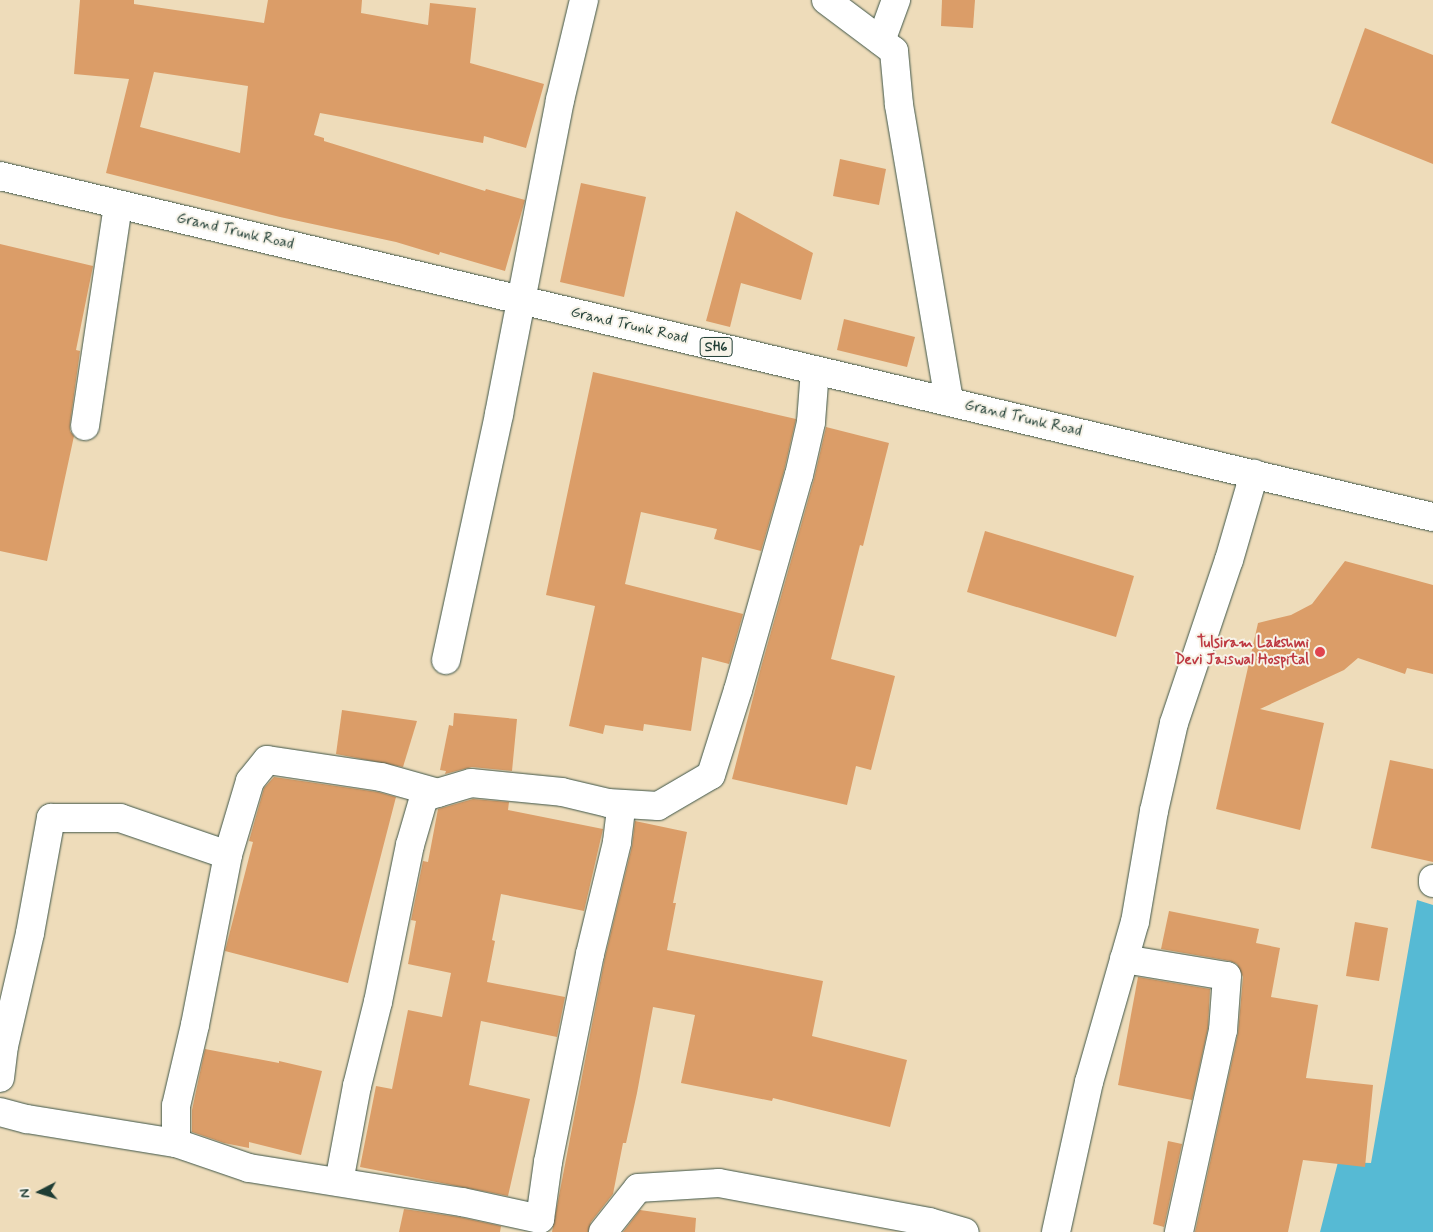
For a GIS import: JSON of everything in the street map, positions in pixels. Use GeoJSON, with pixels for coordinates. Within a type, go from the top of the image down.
{"type":"FeatureCollection","features":[{"type":"Feature","properties":{"kind":"street"},"geometry":{"type":"LineString","coordinates":[[446,660],[498,414],[560,100],[584,0]]}},
{"type":"Feature","properties":{"kind":"street"},"geometry":{"type":"LineString","coordinates":[[826,0],[894,51],[899,104],[908,162],[949,402]]}},
{"type":"Feature","properties":{"kind":"street"},"geometry":{"type":"LineString","coordinates":[[881,41],[896,0]]}},
{"type":"Feature","properties":{"kind":"street","name":"Grand Trunk Road"},"geometry":{"type":"LineString","coordinates":[[0,176],[1433,517]]}},
{"type":"Feature","properties":{"kind":"street"},"geometry":{"type":"LineString","coordinates":[[85,426],[118,204]]}},
{"type":"Feature","properties":{"kind":"street"},"geometry":{"type":"LineString","coordinates":[[339,1182],[410,845],[424,797],[471,783],[562,792],[608,803],[658,806],[710,775],[738,690],[799,475],[811,422],[815,370]]}},
{"type":"Feature","properties":{"kind":"street"},"geometry":{"type":"LineString","coordinates":[[1056,1232],[1088,1082],[1135,922],[1154,811],[1174,723],[1229,560],[1254,474]]}},
{"type":"Feature","properties":{"kind":"street"},"geometry":{"type":"LineString","coordinates":[[176,1143],[176,1106],[195,1024],[228,855],[250,781],[267,760],[381,777],[438,793]]}},
{"type":"Feature","properties":{"kind":"street"},"geometry":{"type":"LineString","coordinates":[[0,1112],[27,1119],[176,1143],[249,1168],[462,1202],[549,1225],[548,1162],[590,954],[617,842],[622,804]]}},
{"type":"Feature","properties":{"kind":"street"},"geometry":{"type":"LineString","coordinates":[[0,1078],[4,1046],[30,933],[51,818],[120,818],[228,855]]}},
{"type":"Feature","properties":{"kind":"street"},"geometry":{"type":"LineString","coordinates":[[1124,959],[1227,976],[1223,1030],[1179,1232]]}},
{"type":"Feature","properties":{"kind":"street"},"geometry":{"type":"LineString","coordinates":[[603,1232],[638,1188],[719,1183],[929,1222],[965,1232]]}},
{"type":"Feature","properties":{"kind":"water"},"geometry":{"type":"Polygon","coordinates":[[[1417,900],[1433,905],[1433,1232],[1320,1232],[1338,1162],[1371,1163],[1417,900]]]}},
{"type":"Feature","properties":{"kind":"building"},"geometry":{"type":"Polygon","coordinates":[[[80,0],[134,0],[134,4],[264,23],[268,0],[362,0],[361,13],[428,25],[430,3],[476,8],[470,63],[544,84],[526,148],[484,136],[483,143],[320,113],[314,135],[324,138],[324,141],[485,191],[486,189],[525,200],[505,271],[440,252],[439,255],[396,242],[280,217],[106,173],[129,79],[74,74],[80,0]],[[154,72],[140,127],[240,153],[248,86],[154,72]]]}},
{"type":"Feature","properties":{"kind":"building"},"geometry":{"type":"Polygon","coordinates":[[[942,0],[975,0],[973,28],[941,26],[942,0]]]}},
{"type":"Feature","properties":{"kind":"building"},"geometry":{"type":"Polygon","coordinates":[[[1365,28],[1433,55],[1433,164],[1331,123],[1365,28]]]}},
{"type":"Feature","properties":{"kind":"building"},"geometry":{"type":"Polygon","coordinates":[[[840,159],[886,169],[879,205],[833,196],[840,159]]]}},
{"type":"Feature","properties":{"kind":"building"},"geometry":{"type":"Polygon","coordinates":[[[581,183],[646,197],[624,297],[560,282],[581,183]]]}},
{"type":"Feature","properties":{"kind":"building"},"geometry":{"type":"Polygon","coordinates":[[[736,211],[813,253],[801,300],[741,283],[730,327],[706,321],[736,211]]]}},
{"type":"Feature","properties":{"kind":"building"},"geometry":{"type":"Polygon","coordinates":[[[0,244],[93,266],[76,350],[80,351],[70,424],[70,431],[74,436],[47,561],[0,551],[0,244]]]}},
{"type":"Feature","properties":{"kind":"building"},"geometry":{"type":"Polygon","coordinates":[[[844,319],[915,337],[907,367],[837,350],[844,319]]]}},
{"type":"Feature","properties":{"kind":"building"},"geometry":{"type":"Polygon","coordinates":[[[593,372],[796,419],[784,471],[761,551],[714,539],[717,529],[641,512],[625,584],[743,614],[729,664],[702,657],[691,731],[644,724],[643,731],[605,725],[603,734],[569,726],[595,606],[546,595],[593,372]]]}},
{"type":"Feature","properties":{"kind":"building"},"geometry":{"type":"Polygon","coordinates":[[[826,427],[889,443],[863,546],[860,545],[831,659],[895,676],[871,770],[856,766],[847,805],[732,779],[814,479],[826,427]]]}},
{"type":"Feature","properties":{"kind":"building"},"geometry":{"type":"Polygon","coordinates":[[[985,531],[1134,576],[1116,637],[967,592],[985,531]]]}},
{"type":"Feature","properties":{"kind":"building"},"geometry":{"type":"Polygon","coordinates":[[[1345,561],[1433,585],[1433,674],[1407,668],[1405,674],[1358,658],[1344,670],[1260,709],[1324,723],[1300,830],[1216,809],[1258,623],[1291,615],[1312,604],[1345,561]]]}},
{"type":"Feature","properties":{"kind":"building"},"geometry":{"type":"Polygon","coordinates":[[[342,710],[417,721],[403,767],[336,754],[342,710]]]}},
{"type":"Feature","properties":{"kind":"building"},"geometry":{"type":"Polygon","coordinates":[[[454,713],[517,719],[512,771],[472,767],[445,774],[446,771],[440,770],[449,725],[453,726],[454,713]]]}},
{"type":"Feature","properties":{"kind":"building"},"geometry":{"type":"Polygon","coordinates":[[[1390,760],[1433,769],[1433,862],[1371,848],[1390,760]]]}},
{"type":"Feature","properties":{"kind":"building"},"geometry":{"type":"Polygon","coordinates":[[[274,777],[378,792],[396,797],[348,983],[225,951],[253,842],[249,841],[264,788],[274,777]]]}},
{"type":"Feature","properties":{"kind":"building"},"geometry":{"type":"Polygon","coordinates":[[[473,799],[509,802],[508,810],[603,829],[584,911],[501,894],[492,940],[495,941],[487,982],[565,997],[557,1037],[481,1021],[469,1085],[530,1099],[508,1196],[360,1167],[376,1086],[392,1089],[408,1010],[442,1017],[451,973],[408,964],[416,921],[411,920],[423,861],[428,862],[438,809],[473,799]]]}},
{"type":"Feature","properties":{"kind":"building"},"geometry":{"type":"Polygon","coordinates":[[[635,821],[687,832],[673,903],[676,903],[667,950],[823,981],[812,1036],[907,1060],[890,1127],[773,1098],[772,1101],[681,1083],[695,1015],[653,1007],[637,1093],[626,1143],[623,1143],[613,1194],[591,1222],[588,1232],[552,1232],[605,957],[632,846],[635,821]]]}},
{"type":"Feature","properties":{"kind":"building"},"geometry":{"type":"Polygon","coordinates":[[[1169,911],[1259,929],[1256,943],[1280,948],[1271,997],[1318,1005],[1306,1078],[1373,1085],[1365,1167],[1303,1160],[1288,1232],[1195,1232],[1238,1033],[1243,977],[1237,964],[1230,961],[1161,949],[1169,911]]]}},
{"type":"Feature","properties":{"kind":"building"},"geometry":{"type":"Polygon","coordinates":[[[1355,922],[1388,928],[1379,981],[1346,976],[1355,922]]]}},
{"type":"Feature","properties":{"kind":"building"},"geometry":{"type":"Polygon","coordinates":[[[1138,977],[1210,989],[1208,1028],[1192,1100],[1118,1085],[1138,977]]]}},
{"type":"Feature","properties":{"kind":"building"},"geometry":{"type":"Polygon","coordinates":[[[205,1049],[279,1063],[279,1061],[322,1071],[301,1155],[249,1142],[249,1148],[224,1143],[192,1132],[192,1110],[205,1049]]]}},
{"type":"Feature","properties":{"kind":"building"},"geometry":{"type":"Polygon","coordinates":[[[1168,1141],[1182,1144],[1164,1227],[1153,1224],[1168,1141]]]}},
{"type":"Feature","properties":{"kind":"building"},"geometry":{"type":"Polygon","coordinates":[[[404,1209],[459,1217],[501,1226],[500,1232],[399,1232],[404,1209]]]}},
{"type":"Feature","properties":{"kind":"building"},"geometry":{"type":"Polygon","coordinates":[[[640,1210],[696,1218],[695,1232],[623,1232],[640,1210]]]}},
{"type":"Feature","properties":{"kind":"place","name":"Tulsiram Lakshmi Devi Jaiswal Hospital"},"geometry":{"type":"Point","coordinates":[1320,652]}}]}
